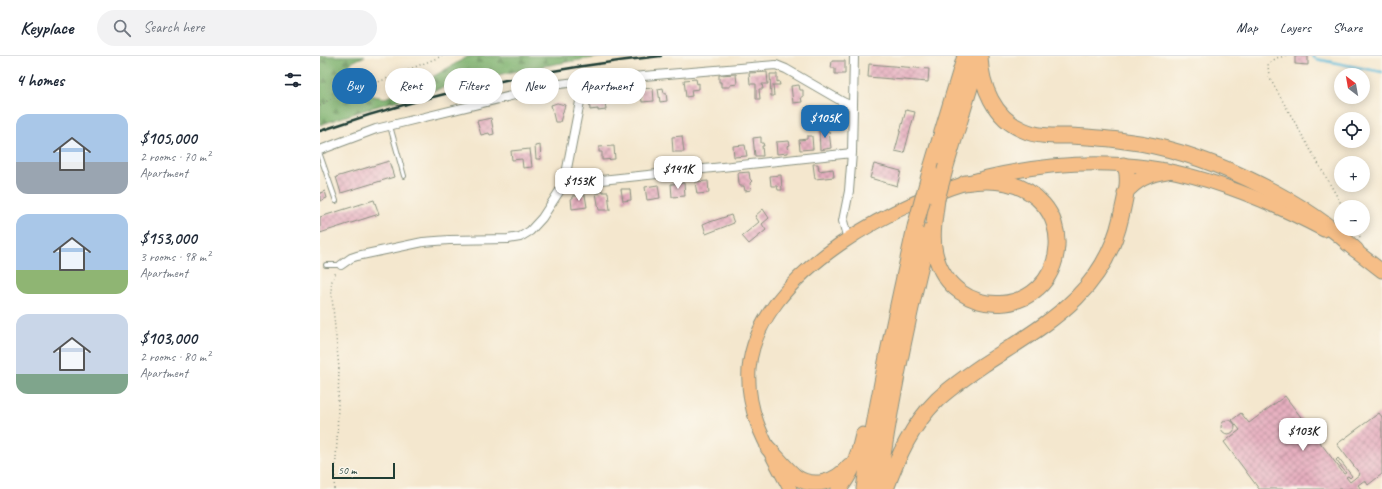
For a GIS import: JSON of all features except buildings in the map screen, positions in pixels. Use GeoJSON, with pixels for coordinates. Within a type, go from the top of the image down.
{"type":"FeatureCollection","features":[{"type":"Feature","properties":{"kind":"highway"},"geometry":{"type":"LineString","coordinates":[[864,489],[893,324],[915,227],[965,56]]}},
{"type":"Feature","properties":{"kind":"highway"},"geometry":{"type":"LineString","coordinates":[[878,489],[895,381],[911,304],[946,166],[980,56]]}},
{"type":"Feature","properties":{"kind":"highway"},"geometry":{"type":"LineString","coordinates":[[980,56],[983,80],[992,101],[1000,113],[1010,122],[1023,130],[1039,135],[1127,141],[1181,152],[1228,171],[1287,200],[1322,222],[1356,250]]}},
{"type":"Feature","properties":{"kind":"highway"},"geometry":{"type":"LineString","coordinates":[[886,489],[905,443],[920,420],[937,400],[956,384],[1057,315],[1087,288],[1104,264],[1116,237],[1125,193],[1127,174],[1123,165]]}},
{"type":"Feature","properties":{"kind":"highway"},"geometry":{"type":"LineString","coordinates":[[1125,193],[1133,184],[1143,177],[1167,171]]}},
{"type":"Feature","properties":{"kind":"highway"},"geometry":{"type":"LineString","coordinates":[[933,220],[934,243],[938,263],[945,276],[953,286],[968,297],[985,303],[1007,303],[1028,295],[1042,284],[1052,269],[1056,256],[1057,243],[1055,227],[1044,206],[1026,190],[1008,184],[990,181],[965,183]]}},
{"type":"Feature","properties":{"kind":"highway"},"geometry":{"type":"LineString","coordinates":[[839,489],[852,470],[861,445],[875,380],[893,324]]}},
{"type":"Feature","properties":{"kind":"highway"},"geometry":{"type":"LineString","coordinates":[[768,448],[795,476],[804,481],[820,484],[832,480],[844,472],[852,463],[861,445]]}},
{"type":"Feature","properties":{"kind":"main road"},"geometry":{"type":"LineString","coordinates":[[790,489],[756,423],[750,396],[750,358],[755,341],[763,323],[788,288],[806,271],[878,220],[938,192],[987,177],[1064,164],[1146,167],[1190,175],[1272,205],[1323,229],[1356,250],[1382,271]]}},
{"type":"Feature","properties":{"kind":"street"},"geometry":{"type":"LineString","coordinates":[[848,240],[843,221],[849,191],[852,153],[854,56]]}},
{"type":"Feature","properties":{"kind":"street"},"geometry":{"type":"LineString","coordinates":[[646,76],[776,66],[786,69],[842,102],[852,106]]}},
{"type":"Feature","properties":{"kind":"street"},"geometry":{"type":"LineString","coordinates":[[320,150],[376,129],[567,83]]}},
{"type":"Feature","properties":{"kind":"street"},"geometry":{"type":"LineString","coordinates":[[341,265],[351,258],[410,244],[436,240],[508,239],[520,237],[530,231],[539,223],[564,184],[580,104]]}},
{"type":"Feature","properties":{"kind":"street"},"geometry":{"type":"LineString","coordinates":[[564,184],[852,153]]}},
{"type":"Feature","properties":{"kind":"lane"},"geometry":{"type":"LineString","coordinates":[[390,126],[404,176]]}},
{"type":"Feature","properties":{"kind":"lane"},"geometry":{"type":"LineString","coordinates":[[320,155],[336,201]]}},
{"type":"Feature","properties":{"kind":"lane"},"geometry":{"type":"LineString","coordinates":[[326,265],[341,265]]}},
{"type":"Feature","properties":{"kind":"path"},"geometry":{"type":"LineString","coordinates":[[320,106],[330,99],[366,87],[442,56]]}},
{"type":"Feature","properties":{"kind":"path"},"geometry":{"type":"LineString","coordinates":[[1286,56],[1276,58],[1268,65],[1269,77],[1339,200]]}},
{"type":"Feature","properties":{"kind":"path"},"geometry":{"type":"LineString","coordinates":[[334,489],[339,368],[330,287],[334,275],[341,265]]}},
{"type":"Feature","properties":{"kind":"green space"},"geometry":{"type":"Polygon","coordinates":[[[320,56],[365,56],[352,62],[346,68],[332,68],[332,104],[377,104],[377,97],[385,98],[385,104],[320,125],[320,56]]]}},
{"type":"Feature","properties":{"kind":"green space"},"geometry":{"type":"Polygon","coordinates":[[[479,56],[608,56],[535,68],[511,68],[511,73],[503,74],[503,68],[448,68],[467,57],[479,56]]]}},
{"type":"Feature","properties":{"kind":"green space"},"geometry":{"type":"Polygon","coordinates":[[[444,70],[444,88],[436,90],[436,75],[444,70]]]}},
{"type":"Feature","properties":{"kind":"waterway"},"geometry":{"type":"LineString","coordinates":[[1312,56],[1316,59],[1382,72]]}},
{"type":"Feature","properties":{"kind":"railway"},"geometry":{"type":"LineString","coordinates":[[320,131],[403,105],[488,84],[574,67],[661,56]]}}]}
